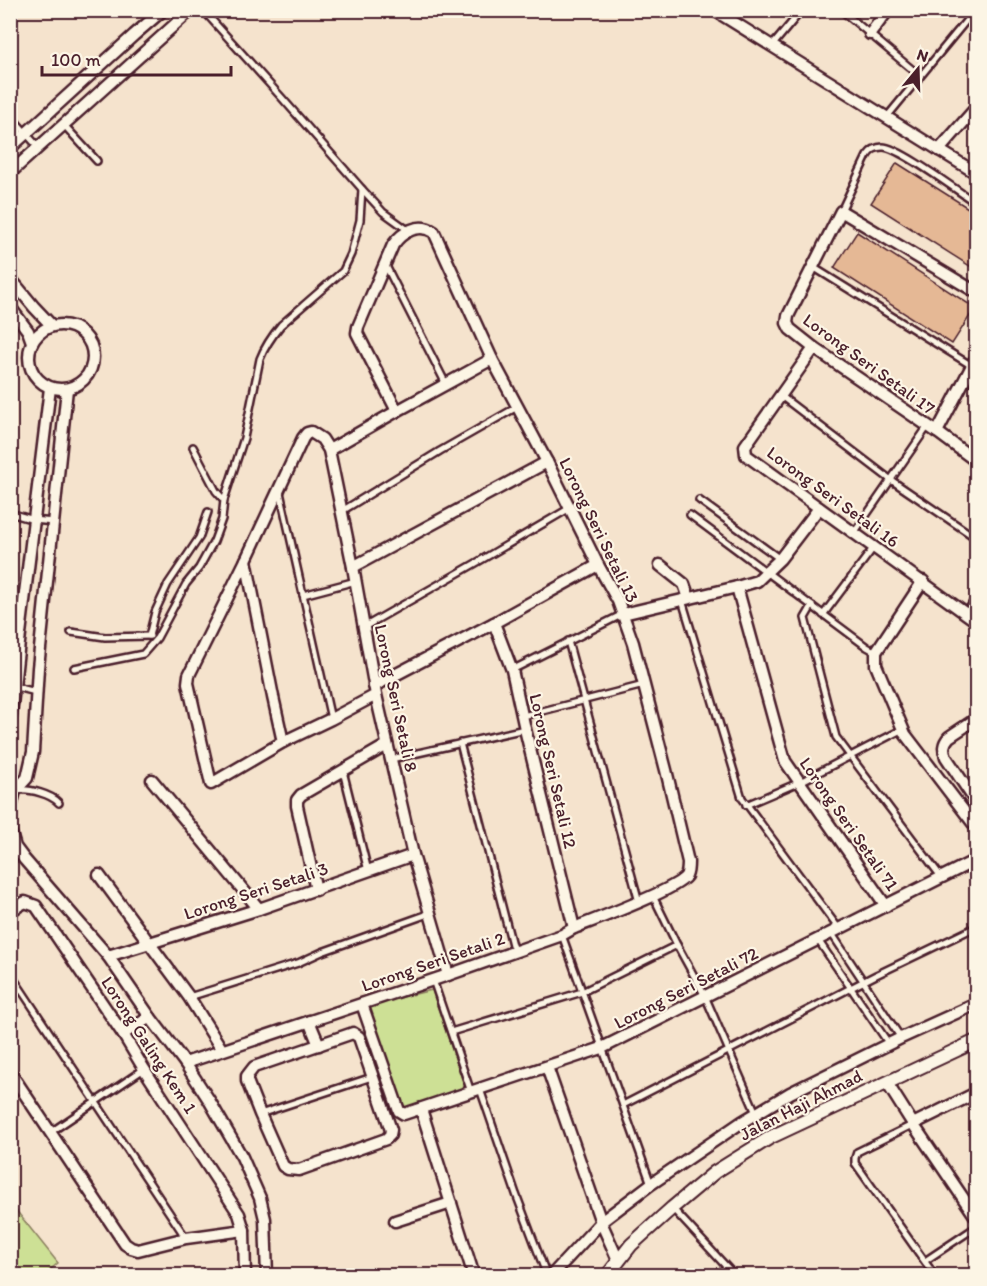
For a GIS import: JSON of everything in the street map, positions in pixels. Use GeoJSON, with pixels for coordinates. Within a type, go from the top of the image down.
{"type":"FeatureCollection","features":[{"type":"Feature","properties":{"kind":"street"},"geometry":{"type":"LineString","coordinates":[[10,148],[163,10]]}},
{"type":"Feature","properties":{"kind":"street"},"geometry":{"type":"LineString","coordinates":[[10,173],[191,10]]}},
{"type":"Feature","properties":{"kind":"street"},"geometry":{"type":"LineString","coordinates":[[870,34],[888,10]]}},
{"type":"Feature","properties":{"kind":"street"},"geometry":{"type":"LineString","coordinates":[[715,11],[976,173]]}},
{"type":"Feature","properties":{"kind":"street"},"geometry":{"type":"LineString","coordinates":[[939,150],[976,108]]}},
{"type":"Feature","properties":{"kind":"street"},"geometry":{"type":"LineString","coordinates":[[841,211],[976,292]]}},
{"type":"Feature","properties":{"kind":"street","name":"Lorong Seri Setali 17"},"geometry":{"type":"LineString","coordinates":[[841,211],[788,316],[787,323],[790,329],[976,461]]}},
{"type":"Feature","properties":{"kind":"street"},"geometry":{"type":"LineString","coordinates":[[397,411],[357,333],[385,264],[398,239],[401,234],[414,229]]}},
{"type":"Feature","properties":{"kind":"street","name":"Lorong Seri Setali 13"},"geometry":{"type":"LineString","coordinates":[[414,229],[430,229],[434,232],[492,359],[618,601],[633,643],[688,862],[686,876]]}},
{"type":"Feature","properties":{"kind":"street"},"geometry":{"type":"LineString","coordinates":[[10,278],[52,326]]}},
{"type":"Feature","properties":{"kind":"street"},"geometry":{"type":"LineString","coordinates":[[10,307],[28,331],[32,342]]}},
{"type":"Feature","properties":{"kind":"street"},"geometry":{"type":"LineString","coordinates":[[63,325],[82,333],[92,350],[93,360],[85,379],[67,389],[50,388],[41,382],[33,374],[29,364],[32,342],[37,335],[52,326],[63,325]]}},
{"type":"Feature","properties":{"kind":"street","name":"Lorong Seri Setali 16"},"geometry":{"type":"LineString","coordinates":[[814,348],[745,446],[746,455],[976,621]]}},
{"type":"Feature","properties":{"kind":"street"},"geometry":{"type":"LineString","coordinates":[[492,359],[329,450],[322,439],[311,432],[303,438],[189,675],[188,682],[211,784],[283,742],[331,719],[375,690],[598,565]]}},
{"type":"Feature","properties":{"kind":"street"},"geometry":{"type":"LineString","coordinates":[[933,429],[974,362]]}},
{"type":"Feature","properties":{"kind":"street"},"geometry":{"type":"LineString","coordinates":[[10,724],[12,686],[50,388]]}},
{"type":"Feature","properties":{"kind":"street"},"geometry":{"type":"LineString","coordinates":[[10,811],[12,788],[27,778],[33,752],[36,692],[67,389]]}},
{"type":"Feature","properties":{"kind":"street","name":"Lorong Seri Setali 8"},"geometry":{"type":"LineString","coordinates":[[329,450],[387,745],[413,855],[448,975]]}},
{"type":"Feature","properties":{"kind":"street"},"geometry":{"type":"LineString","coordinates":[[353,567],[547,462]]}},
{"type":"Feature","properties":{"kind":"street"},"geometry":{"type":"LineString","coordinates":[[622,614],[757,581],[780,558],[819,508]]}},
{"type":"Feature","properties":{"kind":"street"},"geometry":{"type":"LineString","coordinates":[[246,560],[283,742]]}},
{"type":"Feature","properties":{"kind":"street"},"geometry":{"type":"LineString","coordinates":[[660,565],[684,584],[686,599]]}},
{"type":"Feature","properties":{"kind":"street"},"geometry":{"type":"LineString","coordinates":[[923,581],[876,652],[876,665],[905,734],[976,827]]}},
{"type":"Feature","properties":{"kind":"street","name":"Lorong Seri Setali 71"},"geometry":{"type":"LineString","coordinates":[[737,587],[785,761],[886,906]]}},
{"type":"Feature","properties":{"kind":"street","name":"Lorong Seri Setali 12"},"geometry":{"type":"LineString","coordinates":[[494,623],[512,670],[574,928]]}},
{"type":"Feature","properties":{"kind":"street"},"geometry":{"type":"LineString","coordinates":[[975,795],[946,757],[943,749],[949,737],[976,719]]}},
{"type":"Feature","properties":{"kind":"street"},"geometry":{"type":"LineString","coordinates":[[316,890],[297,800],[301,795],[387,745]]}},
{"type":"Feature","properties":{"kind":"street"},"geometry":{"type":"LineString","coordinates":[[152,780],[258,909]]}},
{"type":"Feature","properties":{"kind":"street"},"geometry":{"type":"LineString","coordinates":[[10,830],[15,847],[24,859],[108,956],[185,1063],[242,1156],[260,1198],[265,1219],[267,1275]]}},
{"type":"Feature","properties":{"kind":"street","name":"Lorong Seri Setali 3"},"geometry":{"type":"LineString","coordinates":[[108,956],[316,890],[413,855]]}},
{"type":"Feature","properties":{"kind":"street","name":"Lorong Seri Setali 72"},"geometry":{"type":"LineString","coordinates":[[362,1004],[399,1110],[404,1114],[602,1048],[976,860]]}},
{"type":"Feature","properties":{"kind":"street"},"geometry":{"type":"LineString","coordinates":[[99,875],[189,997],[222,1050]]}},
{"type":"Feature","properties":{"kind":"street","name":"Lorong Seri Setali 2"},"geometry":{"type":"LineString","coordinates":[[185,1063],[562,935],[653,896],[686,876]]}},
{"type":"Feature","properties":{"kind":"street","name":"Lorong Galing Kem 1"},"geometry":{"type":"LineString","coordinates":[[10,911],[25,902],[36,906],[123,1034],[239,1214],[244,1230],[245,1275]]}},
{"type":"Feature","properties":{"kind":"street"},"geometry":{"type":"LineString","coordinates":[[549,1275],[601,1222],[651,1184],[756,1113],[790,1093],[901,1038],[976,1004]]}},
{"type":"Feature","properties":{"kind":"street"},"geometry":{"type":"LineString","coordinates":[[123,1034],[150,1017]]}},
{"type":"Feature","properties":{"kind":"street"},"geometry":{"type":"LineString","coordinates":[[309,1021],[319,1045]]}},
{"type":"Feature","properties":{"kind":"street"},"geometry":{"type":"LineString","coordinates":[[353,1033],[357,1034],[391,1130],[390,1135],[386,1139],[299,1170],[288,1169],[283,1166],[260,1114],[247,1076],[254,1067],[319,1045],[353,1033]]}},
{"type":"Feature","properties":{"kind":"street","name":"Jalan Haji Ahmad"},"geometry":{"type":"LineString","coordinates":[[607,1275],[632,1245],[715,1172],[771,1137],[976,1041]]}},
{"type":"Feature","properties":{"kind":"street"},"geometry":{"type":"LineString","coordinates":[[547,1067],[601,1222],[618,1260]]}},
{"type":"Feature","properties":{"kind":"street"},"geometry":{"type":"LineString","coordinates":[[10,1072],[124,1244],[138,1250],[186,1239],[244,1230]]}},
{"type":"Feature","properties":{"kind":"street"},"geometry":{"type":"LineString","coordinates":[[887,1083],[976,1217]]}},
{"type":"Feature","properties":{"kind":"street"},"geometry":{"type":"LineString","coordinates":[[913,1124],[973,1095]]}},
{"type":"Feature","properties":{"kind":"street"},"geometry":{"type":"LineString","coordinates":[[420,1109],[474,1275]]}},
{"type":"Feature","properties":{"kind":"street"},"geometry":{"type":"LineString","coordinates":[[395,1221],[451,1203]]}},
{"type":"Feature","properties":{"kind":"lane"},"geometry":{"type":"LineString","coordinates":[[203,10],[383,212],[414,229]]}},
{"type":"Feature","properties":{"kind":"lane"},"geometry":{"type":"LineString","coordinates":[[772,47],[802,10]]}},
{"type":"Feature","properties":{"kind":"lane"},"geometry":{"type":"LineString","coordinates":[[841,10],[920,76]]}},
{"type":"Feature","properties":{"kind":"lane"},"geometry":{"type":"LineString","coordinates":[[886,118],[975,10]]}},
{"type":"Feature","properties":{"kind":"lane"},"geometry":{"type":"LineString","coordinates":[[10,115],[39,148]]}},
{"type":"Feature","properties":{"kind":"lane"},"geometry":{"type":"LineString","coordinates":[[64,125],[98,161]]}},
{"type":"Feature","properties":{"kind":"lane"},"geometry":{"type":"LineString","coordinates":[[841,211],[867,156],[871,150],[883,147],[900,152],[976,203]]}},
{"type":"Feature","properties":{"kind":"lane"},"geometry":{"type":"LineString","coordinates":[[74,668],[143,654],[157,638],[186,584],[199,568],[214,541],[222,519],[224,500],[244,438],[263,350],[281,326],[343,271],[351,254],[360,220],[362,189]]}},
{"type":"Feature","properties":{"kind":"lane"},"geometry":{"type":"LineString","coordinates":[[385,264],[446,384]]}},
{"type":"Feature","properties":{"kind":"lane"},"geometry":{"type":"LineString","coordinates":[[813,267],[974,362]]}},
{"type":"Feature","properties":{"kind":"lane"},"geometry":{"type":"LineString","coordinates":[[781,396],[891,480],[976,538]]}},
{"type":"Feature","properties":{"kind":"lane"},"geometry":{"type":"LineString","coordinates":[[342,511],[440,451],[518,407]]}},
{"type":"Feature","properties":{"kind":"lane"},"geometry":{"type":"LineString","coordinates":[[855,533],[891,480],[933,429]]}},
{"type":"Feature","properties":{"kind":"lane"},"geometry":{"type":"LineString","coordinates":[[193,447],[216,491],[224,500]]}},
{"type":"Feature","properties":{"kind":"lane"},"geometry":{"type":"LineString","coordinates":[[280,488],[331,719]]}},
{"type":"Feature","properties":{"kind":"lane"},"geometry":{"type":"LineString","coordinates":[[699,500],[780,558]]}},
{"type":"Feature","properties":{"kind":"lane"},"geometry":{"type":"LineString","coordinates":[[364,627],[570,508]]}},
{"type":"Feature","properties":{"kind":"lane"},"geometry":{"type":"LineString","coordinates":[[149,636],[159,602],[168,584],[199,538],[208,512]]}},
{"type":"Feature","properties":{"kind":"lane"},"geometry":{"type":"LineString","coordinates":[[10,513],[34,520],[53,522]]}},
{"type":"Feature","properties":{"kind":"lane"},"geometry":{"type":"LineString","coordinates":[[690,515],[867,648],[876,652]]}},
{"type":"Feature","properties":{"kind":"lane"},"geometry":{"type":"LineString","coordinates":[[823,615],[874,547]]}},
{"type":"Feature","properties":{"kind":"lane"},"geometry":{"type":"LineString","coordinates":[[303,595],[356,581]]}},
{"type":"Feature","properties":{"kind":"lane"},"geometry":{"type":"LineString","coordinates":[[967,613],[976,596]]}},
{"type":"Feature","properties":{"kind":"lane"},"geometry":{"type":"LineString","coordinates":[[686,599],[742,798],[836,932],[864,982],[901,1038]]}},
{"type":"Feature","properties":{"kind":"lane"},"geometry":{"type":"LineString","coordinates":[[812,606],[805,618],[836,737],[942,878]]}},
{"type":"Feature","properties":{"kind":"lane"},"geometry":{"type":"LineString","coordinates":[[512,670],[622,614]]}},
{"type":"Feature","properties":{"kind":"lane"},"geometry":{"type":"LineString","coordinates":[[71,632],[105,637],[149,636],[157,638]]}},
{"type":"Feature","properties":{"kind":"lane"},"geometry":{"type":"LineString","coordinates":[[568,642],[639,902]]}},
{"type":"Feature","properties":{"kind":"lane"},"geometry":{"type":"LineString","coordinates":[[523,716],[644,685]]}},
{"type":"Feature","properties":{"kind":"lane"},"geometry":{"type":"LineString","coordinates":[[12,686],[36,692]]}},
{"type":"Feature","properties":{"kind":"lane"},"geometry":{"type":"LineString","coordinates":[[391,759],[525,729]]}},
{"type":"Feature","properties":{"kind":"lane"},"geometry":{"type":"LineString","coordinates":[[746,805],[800,782],[903,729]]}},
{"type":"Feature","properties":{"kind":"lane"},"geometry":{"type":"LineString","coordinates":[[460,743],[515,951]]}},
{"type":"Feature","properties":{"kind":"lane"},"geometry":{"type":"LineString","coordinates":[[343,771],[368,871]]}},
{"type":"Feature","properties":{"kind":"lane"},"geometry":{"type":"LineString","coordinates":[[12,788],[28,789],[58,802]]}},
{"type":"Feature","properties":{"kind":"lane"},"geometry":{"type":"LineString","coordinates":[[653,896],[705,996],[756,1113]]}},
{"type":"Feature","properties":{"kind":"lane"},"geometry":{"type":"LineString","coordinates":[[189,997],[298,963],[322,952],[431,913]]}},
{"type":"Feature","properties":{"kind":"lane"},"geometry":{"type":"LineString","coordinates":[[623,1105],[876,975],[976,927]]}},
{"type":"Feature","properties":{"kind":"lane"},"geometry":{"type":"LineString","coordinates":[[562,935],[651,1184]]}},
{"type":"Feature","properties":{"kind":"lane"},"geometry":{"type":"LineString","coordinates":[[818,940],[889,1044]]}},
{"type":"Feature","properties":{"kind":"lane"},"geometry":{"type":"LineString","coordinates":[[451,1032],[582,992],[677,945]]}},
{"type":"Feature","properties":{"kind":"lane"},"geometry":{"type":"LineString","coordinates":[[10,973],[186,1239]]}},
{"type":"Feature","properties":{"kind":"lane"},"geometry":{"type":"LineString","coordinates":[[433,979],[451,1032],[549,1275]]}},
{"type":"Feature","properties":{"kind":"lane"},"geometry":{"type":"LineString","coordinates":[[51,1132],[144,1069]]}},
{"type":"Feature","properties":{"kind":"lane"},"geometry":{"type":"LineString","coordinates":[[260,1114],[372,1077]]}},
{"type":"Feature","properties":{"kind":"lane"},"geometry":{"type":"LineString","coordinates":[[973,1095],[976,1106]]}},
{"type":"Feature","properties":{"kind":"lane"},"geometry":{"type":"LineString","coordinates":[[913,1124],[857,1152],[855,1163],[935,1275]]}},
{"type":"Feature","properties":{"kind":"lane"},"geometry":{"type":"LineString","coordinates":[[672,1208],[735,1275]]}},
{"type":"Feature","properties":{"kind":"lane"},"geometry":{"type":"LineString","coordinates":[[925,1261],[976,1227]]}},
{"type":"Feature","properties":{"kind":"green space"},"geometry":{"type":"Polygon","coordinates":[[[432,990],[465,1088],[403,1109],[362,1007],[432,990]]]}},
{"type":"Feature","properties":{"kind":"green space"},"geometry":{"type":"Polygon","coordinates":[[[11,1204],[58,1263],[44,1275],[11,1275],[11,1204]]]}},
{"type":"Feature","properties":{"kind":"building"},"geometry":{"type":"Polygon","coordinates":[[[897,163],[976,213],[976,270],[871,203],[897,163]]]}},
{"type":"Feature","properties":{"kind":"building"},"geometry":{"type":"Polygon","coordinates":[[[857,232],[975,308],[952,344],[834,268],[857,232]]]}}]}
